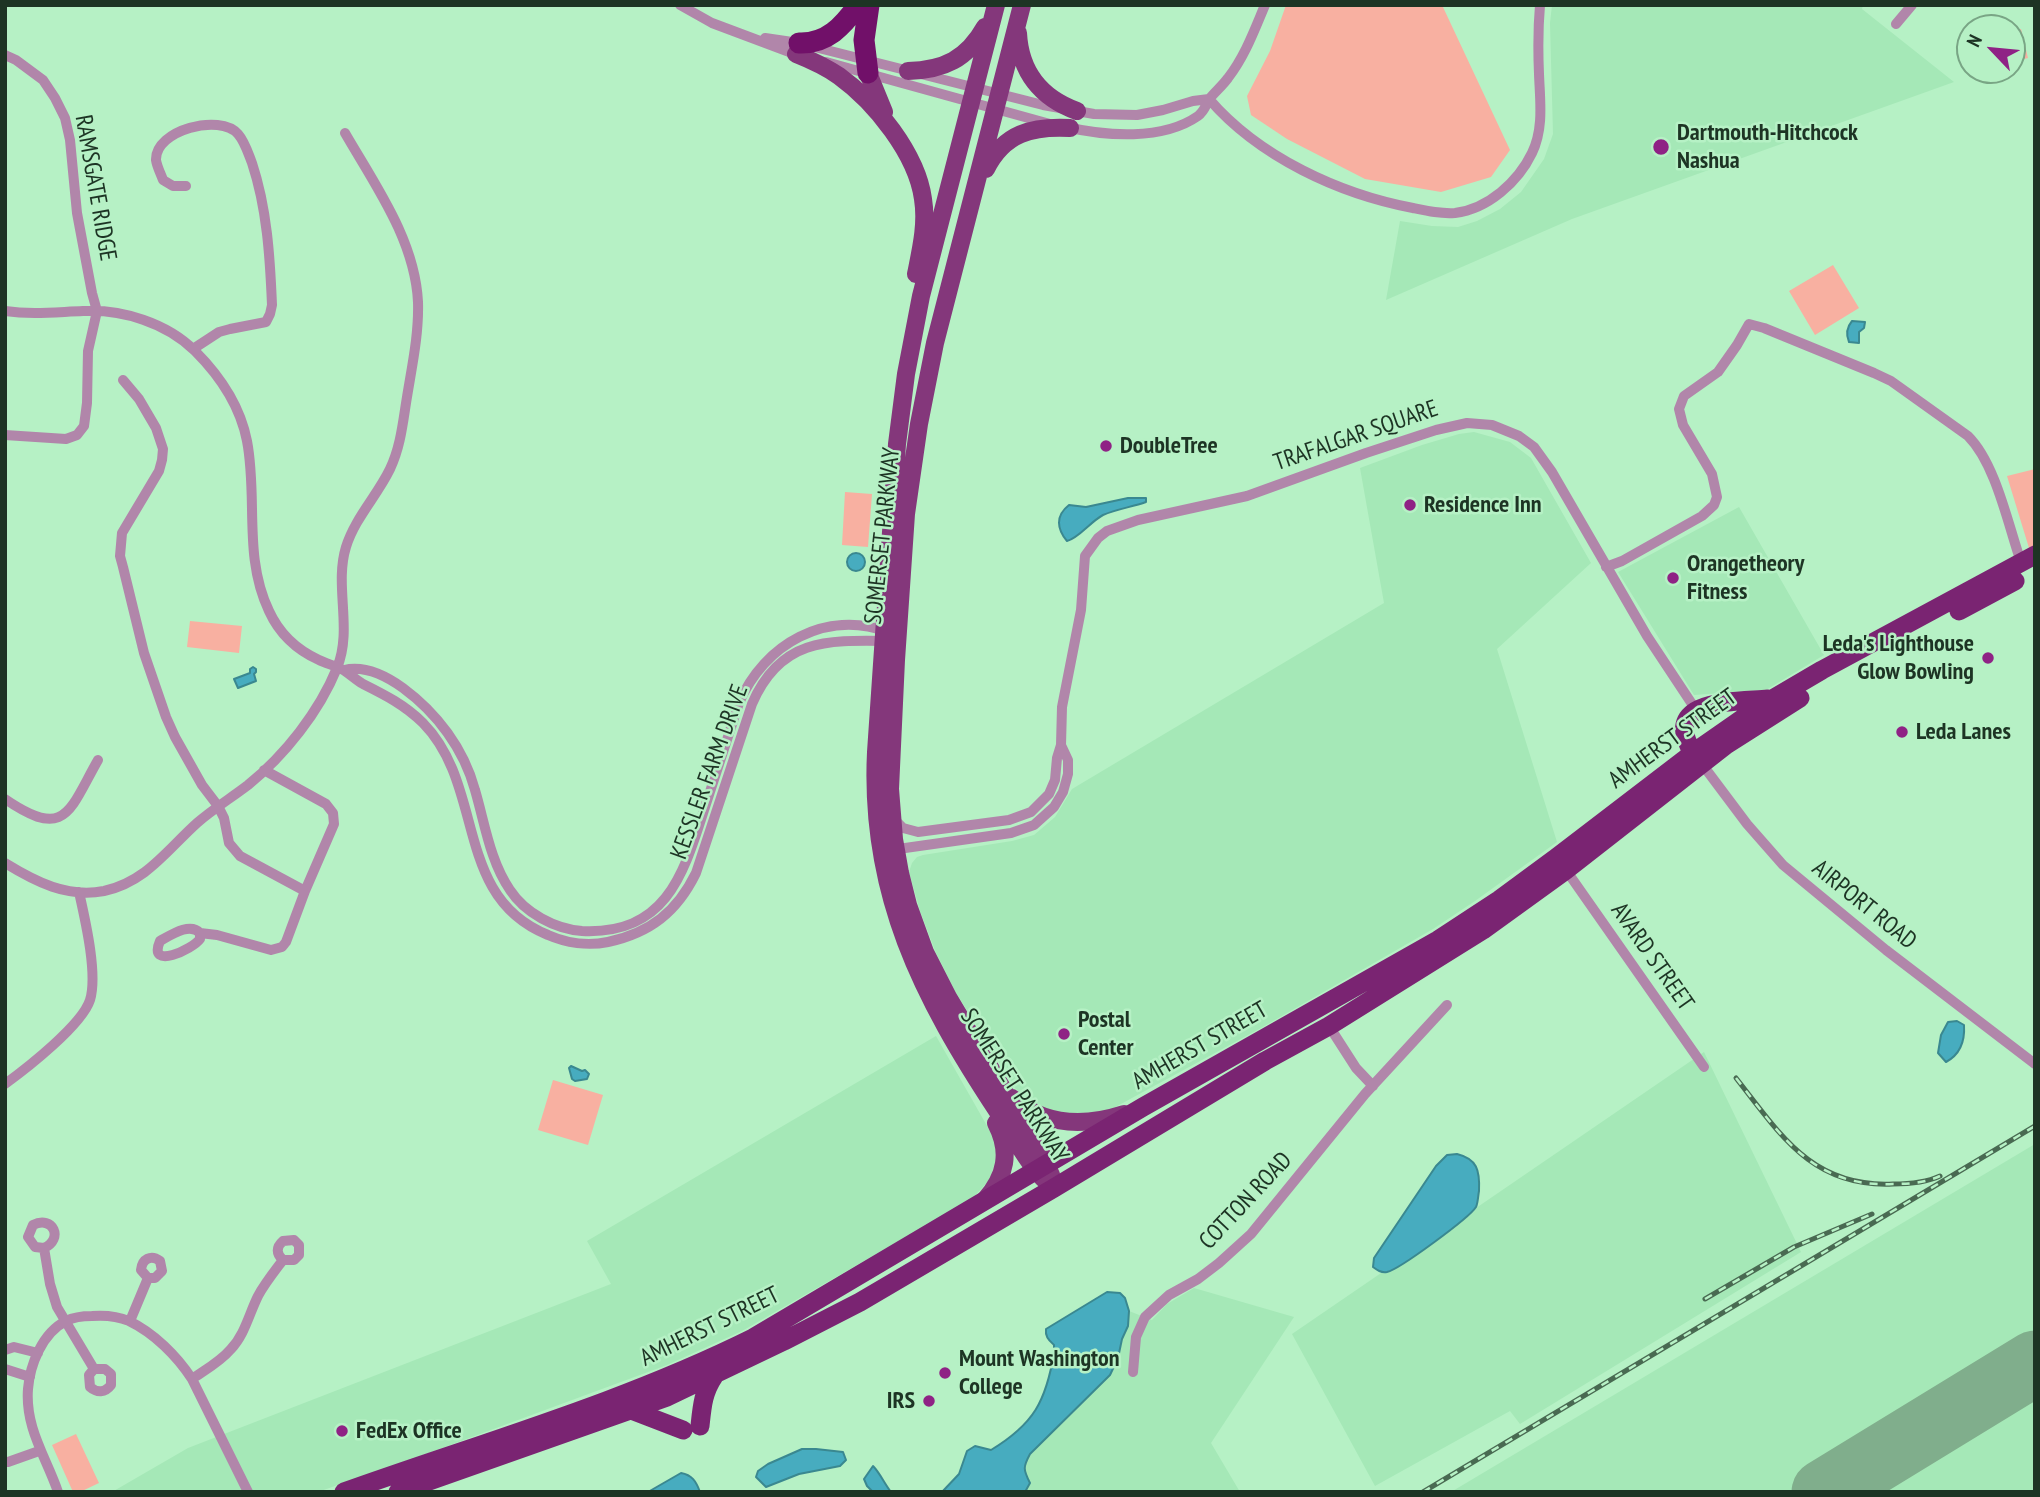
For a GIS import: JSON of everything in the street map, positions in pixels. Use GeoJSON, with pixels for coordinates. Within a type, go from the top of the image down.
{"type":"FeatureCollection","features":[{"type":"Feature","properties":{"kind":"highway"},"geometry":{"type":"LineString","coordinates":[[797,49],[829,36],[845,22],[858,5]]}},
{"type":"Feature","properties":{"kind":"highway"},"geometry":{"type":"LineString","coordinates":[[867,66],[864,40],[869,5]]}},
{"type":"Feature","properties":{"kind":"highway","name":"AMHERST STREET"},"geometry":{"type":"LineString","coordinates":[[398,1492],[667,1397],[860,1302],[1265,1061],[1329,1026],[1483,930],[1566,870],[1697,758],[1729,726],[1773,698],[2030,563]]}},
{"type":"Feature","properties":{"kind":"highway","name":"AMHERST STREET"},"geometry":{"type":"LineString","coordinates":[[344,1492],[621,1395],[708,1360],[753,1338],[1041,1166],[1438,940],[1499,900],[1697,758],[2030,563]]}},
{"type":"Feature","properties":{"kind":"highway"},"geometry":{"type":"LineString","coordinates":[[1697,758],[1686,739],[1685,729],[1687,720],[1696,710],[1711,704],[1773,698]]}},
{"type":"Feature","properties":{"kind":"highway"},"geometry":{"type":"LineString","coordinates":[[631,1410],[691,1428],[706,1387],[714,1376]]}},
{"type":"Feature","properties":{"kind":"main road"},"geometry":{"type":"LineString","coordinates":[[908,71],[937,67],[962,56],[980,36],[996,5]]}},
{"type":"Feature","properties":{"kind":"main road","name":"SOMERSET PARKWAY"},"geometry":{"type":"LineString","coordinates":[[888,850],[891,814],[888,638],[897,444],[906,374],[921,296],[996,5]]}},
{"type":"Feature","properties":{"kind":"main road"},"geometry":{"type":"LineString","coordinates":[[972,201],[990,161],[1000,147],[1031,131],[1074,120],[1065,107],[1049,97],[1030,77],[1020,52],[1020,12]]}},
{"type":"Feature","properties":{"kind":"main road","name":"SOMERSET PARKWAY"},"geometry":{"type":"LineString","coordinates":[[1020,12],[935,343],[917,435],[888,638],[874,782],[876,817],[929,960],[992,1088],[1041,1166],[1043,1180],[1054,1188]]}},
{"type":"Feature","properties":{"kind":"main road"},"geometry":{"type":"LineString","coordinates":[[797,49],[847,82],[896,136]]}},
{"type":"Feature","properties":{"kind":"main road"},"geometry":{"type":"LineString","coordinates":[[867,66],[877,98],[916,173],[922,192],[923,238],[907,328],[906,374]]}},
{"type":"Feature","properties":{"kind":"main road"},"geometry":{"type":"LineString","coordinates":[[992,1088],[1045,1118],[1066,1122],[1104,1120],[1143,1107]]}},
{"type":"Feature","properties":{"kind":"main road"},"geometry":{"type":"LineString","coordinates":[[984,1200],[1002,1174],[1005,1149],[992,1088]]}},
{"type":"Feature","properties":{"kind":"street"},"geometry":{"type":"LineString","coordinates":[[680,5],[712,23],[754,37],[1074,120],[1096,133],[1122,135],[1156,131],[1195,118],[1226,81],[1243,55],[1265,5]]}},
{"type":"Feature","properties":{"kind":"street"},"geometry":{"type":"LineString","coordinates":[[1209,99],[1226,119],[1261,144],[1328,181],[1391,204],[1436,213],[1466,211],[1493,198],[1516,178],[1537,140],[1541,113],[1538,44],[1540,5]]}},
{"type":"Feature","properties":{"kind":"street"},"geometry":{"type":"LineString","coordinates":[[1896,24],[1912,5]]}},
{"type":"Feature","properties":{"kind":"street","name":"RAMSGATE RIDGE"},"geometry":{"type":"LineString","coordinates":[[5,55],[43,80],[65,118],[70,139],[77,213],[97,311]]}},
{"type":"Feature","properties":{"kind":"street"},"geometry":{"type":"LineString","coordinates":[[867,66],[908,71],[973,95],[1074,120],[1137,116],[1209,99]]}},
{"type":"Feature","properties":{"kind":"street"},"geometry":{"type":"LineString","coordinates":[[186,186],[173,186],[163,180],[156,159],[166,140],[196,127],[218,124],[229,126],[238,133],[248,153],[264,206],[272,293],[270,314],[266,322],[219,332],[193,349]]}},
{"type":"Feature","properties":{"kind":"street"},"geometry":{"type":"LineString","coordinates":[[5,863],[50,887],[67,891],[106,890],[139,877],[196,824],[264,770],[300,730],[340,669],[344,635],[343,567],[346,547],[360,516],[390,469],[398,448],[415,349],[418,306],[411,262],[395,220],[345,133]]}},
{"type":"Feature","properties":{"kind":"street","name":"KESSLER FARM DRIVE"},"geometry":{"type":"LineString","coordinates":[[5,311],[27,314],[97,311],[127,316],[159,327],[193,349],[226,388],[238,411],[247,438],[255,568],[269,611],[283,634],[305,653],[340,669],[360,667],[387,678],[419,701],[452,738],[472,778],[500,874],[518,901],[536,915],[560,927],[598,932],[631,924],[649,913],[673,890],[684,870],[739,703],[750,681],[770,656],[797,637],[829,627],[853,626],[888,638]]}},
{"type":"Feature","properties":{"kind":"street"},"geometry":{"type":"LineString","coordinates":[[5,435],[66,439],[77,435],[84,426],[89,351],[97,311]]}},
{"type":"Feature","properties":{"kind":"street"},"geometry":{"type":"LineString","coordinates":[[1606,567],[1622,561],[1702,516],[1714,505],[1717,497],[1712,474],[1684,425],[1679,410],[1684,396],[1718,372],[1749,324],[1883,377],[1904,389],[1968,436],[1991,471],[2030,563]]}},
{"type":"Feature","properties":{"kind":"street"},"geometry":{"type":"LineString","coordinates":[[123,380],[139,399],[156,428],[163,449],[159,471],[122,533],[120,556],[144,653],[166,716],[202,785],[224,818],[229,843],[235,853],[305,891]]}},
{"type":"Feature","properties":{"kind":"street","name":"TRAFALGAR SQUARE"},"geometry":{"type":"LineString","coordinates":[[891,814],[900,826],[918,832],[1025,816],[1049,794],[1055,780],[1061,745],[1062,707],[1081,610],[1085,556],[1098,538],[1107,531],[1127,523],[1247,496],[1454,425],[1492,425],[1510,431],[1534,447],[1552,472],[1647,636],[1696,710]]}},
{"type":"Feature","properties":{"kind":"street","name":"TRAFALGAR SQUARE"},"geometry":{"type":"LineString","coordinates":[[888,850],[1011,833],[1034,825],[1054,807],[1063,792],[1068,774],[1068,760],[1061,745]]}},
{"type":"Feature","properties":{"kind":"street","name":"AIRPORT ROAD"},"geometry":{"type":"LineString","coordinates":[[1697,758],[1747,824],[1783,865],[1886,950],[2035,1064]]}},
{"type":"Feature","properties":{"kind":"street"},"geometry":{"type":"LineString","coordinates":[[5,799],[41,819],[52,820],[63,816],[98,760]]}},
{"type":"Feature","properties":{"kind":"street"},"geometry":{"type":"LineString","coordinates":[[200,933],[277,950],[286,942],[334,824],[333,813],[326,804],[264,770]]}},
{"type":"Feature","properties":{"kind":"street","name":"AVARD STREET"},"geometry":{"type":"LineString","coordinates":[[1566,870],[1704,1067]]}},
{"type":"Feature","properties":{"kind":"street"},"geometry":{"type":"LineString","coordinates":[[5,1084],[71,1027],[90,999],[92,977],[86,922],[79,892]]}},
{"type":"Feature","properties":{"kind":"street","name":"COTTON ROAD"},"geometry":{"type":"LineString","coordinates":[[1133,1372],[1136,1337],[1145,1317],[1169,1295],[1208,1272],[1241,1244],[1373,1086],[1447,1004]]}},
{"type":"Feature","properties":{"kind":"street"},"geometry":{"type":"LineString","coordinates":[[1329,1026],[1356,1068],[1373,1086]]}},
{"type":"Feature","properties":{"kind":"street"},"geometry":{"type":"LineString","coordinates":[[44,1248],[54,1300],[94,1369]]}},
{"type":"Feature","properties":{"kind":"street"},"geometry":{"type":"LineString","coordinates":[[192,1379],[230,1350],[245,1329],[262,1288],[283,1260]]}},
{"type":"Feature","properties":{"kind":"street"},"geometry":{"type":"LineString","coordinates":[[130,1321],[148,1278]]}},
{"type":"Feature","properties":{"kind":"street"},"geometry":{"type":"LineString","coordinates":[[58,1492],[34,1436],[29,1414],[30,1377],[45,1341],[66,1321],[83,1316],[110,1315],[130,1321],[172,1353],[192,1379],[248,1492]]}},
{"type":"Feature","properties":{"kind":"street"},"geometry":{"type":"LineString","coordinates":[[5,1350],[14,1347],[38,1353]]}},
{"type":"Feature","properties":{"kind":"street"},"geometry":{"type":"LineString","coordinates":[[5,1369],[30,1377]]}},
{"type":"Feature","properties":{"kind":"street"},"geometry":{"type":"LineString","coordinates":[[7,1465],[39,1451]]}},
{"type":"Feature","properties":{"kind":"shaded area"},"geometry":{"type":"Polygon","coordinates":[[[1286,5],[1442,5],[1510,150],[1491,177],[1441,192],[1365,179],[1287,139],[1251,115],[1247,96],[1270,51],[1286,5]]]}},
{"type":"Feature","properties":{"kind":"shaded area","name":"Dartmouth-Hitchcock Nashua"},"geometry":{"type":"Polygon","coordinates":[[[1552,5],[1863,5],[1862,9],[1954,82],[1572,219],[1386,300],[1400,221],[1458,227],[1477,221],[1500,209],[1521,192],[1544,159],[1553,134],[1550,23],[1552,5]]]}},
{"type":"Feature","properties":{"kind":"shaded area"},"geometry":{"type":"Polygon","coordinates":[[[1833,265],[1859,308],[1815,335],[1789,291],[1833,265]]]}},
{"type":"Feature","properties":{"kind":"shaded area"},"geometry":{"type":"Polygon","coordinates":[[[1474,432],[1510,442],[1531,458],[1591,563],[1497,649],[1557,842],[1433,929],[1261,1028],[1108,1111],[1093,1115],[1055,1112],[1029,1102],[1015,1088],[955,991],[936,953],[909,872],[912,863],[923,855],[1034,835],[1055,817],[1072,789],[1384,603],[1360,468],[1422,445],[1474,432]]]}},
{"type":"Feature","properties":{"kind":"shaded area"},"geometry":{"type":"Polygon","coordinates":[[[2035,469],[2035,545],[2029,548],[2007,476],[2035,469]]]}},
{"type":"Feature","properties":{"kind":"shaded area"},"geometry":{"type":"Polygon","coordinates":[[[845,492],[872,494],[868,547],[842,545],[845,492]]]}},
{"type":"Feature","properties":{"kind":"shaded area"},"geometry":{"type":"Polygon","coordinates":[[[1739,507],[1824,655],[1766,690],[1694,695],[1618,572],[1739,507]]]}},
{"type":"Feature","properties":{"kind":"shaded area"},"geometry":{"type":"Polygon","coordinates":[[[190,621],[242,626],[239,653],[187,647],[190,621]]]}},
{"type":"Feature","properties":{"kind":"shaded area"},"geometry":{"type":"Polygon","coordinates":[[[936,1036],[995,1140],[996,1159],[990,1179],[972,1199],[742,1331],[667,1365],[318,1492],[112,1492],[188,1448],[611,1284],[587,1241],[936,1036]]]}},
{"type":"Feature","properties":{"kind":"shaded area"},"geometry":{"type":"Polygon","coordinates":[[[1704,1052],[1801,1252],[1520,1424],[1510,1411],[1375,1486],[1292,1334],[1704,1052]]]}},
{"type":"Feature","properties":{"kind":"shaded area"},"geometry":{"type":"Polygon","coordinates":[[[553,1080],[603,1095],[588,1145],[538,1130],[553,1080]]]}},
{"type":"Feature","properties":{"kind":"shaded area"},"geometry":{"type":"Polygon","coordinates":[[[2035,1144],[2035,1492],[1451,1492],[2035,1144]]]}},
{"type":"Feature","properties":{"kind":"shaded area"},"geometry":{"type":"Polygon","coordinates":[[[1194,1288],[1294,1317],[1211,1443],[1240,1492],[1025,1492],[1030,1483],[1024,1465],[1030,1454],[1118,1358],[1128,1326],[1129,1311],[1152,1320],[1167,1304],[1194,1288]]]}},
{"type":"Feature","properties":{"kind":"shaded area"},"geometry":{"type":"Polygon","coordinates":[[[76,1434],[99,1483],[80,1492],[73,1492],[52,1445],[76,1434]]]}},
{"type":"Feature","properties":{"kind":"water"},"geometry":{"type":"Polygon","coordinates":[[[1852,321],[1865,322],[1864,328],[1859,332],[1859,343],[1849,342],[1848,339],[1848,328],[1852,321]]]}},
{"type":"Feature","properties":{"kind":"water"},"geometry":{"type":"Polygon","coordinates":[[[1128,498],[1146,498],[1146,502],[1103,515],[1067,541],[1059,523],[1061,514],[1069,505],[1086,507],[1128,498]]]}},
{"type":"Feature","properties":{"kind":"water"},"geometry":{"type":"Polygon","coordinates":[[[856,553],[862,556],[865,562],[862,568],[856,571],[850,568],[847,562],[850,556],[856,553]]]}},
{"type":"Feature","properties":{"kind":"water"},"geometry":{"type":"Polygon","coordinates":[[[253,667],[256,669],[256,681],[238,688],[234,679],[250,673],[253,667]]]}},
{"type":"Feature","properties":{"kind":"water"},"geometry":{"type":"Polygon","coordinates":[[[1957,1021],[1964,1025],[1963,1042],[1959,1051],[1946,1062],[1938,1053],[1941,1035],[1948,1022],[1957,1021]]]}},
{"type":"Feature","properties":{"kind":"water"},"geometry":{"type":"Polygon","coordinates":[[[571,1066],[585,1070],[589,1074],[587,1079],[572,1079],[569,1068],[571,1066]]]}},
{"type":"Feature","properties":{"kind":"water"},"geometry":{"type":"Polygon","coordinates":[[[1457,1154],[1473,1162],[1478,1171],[1479,1191],[1476,1207],[1448,1232],[1394,1269],[1381,1272],[1373,1267],[1374,1258],[1436,1166],[1447,1155],[1457,1154]]]}},
{"type":"Feature","properties":{"kind":"water"},"geometry":{"type":"Polygon","coordinates":[[[1107,1292],[1120,1293],[1125,1298],[1129,1311],[1128,1326],[1118,1358],[1110,1375],[1030,1454],[1025,1468],[1030,1483],[1025,1492],[942,1492],[959,1474],[967,1451],[975,1446],[991,1450],[1018,1431],[1036,1410],[1047,1385],[1054,1353],[1054,1345],[1047,1336],[1046,1329],[1107,1292]]]}},
{"type":"Feature","properties":{"kind":"water"},"geometry":{"type":"Polygon","coordinates":[[[802,1449],[843,1452],[846,1460],[840,1466],[799,1474],[766,1487],[756,1477],[758,1471],[768,1464],[802,1449]]]}},
{"type":"Feature","properties":{"kind":"water"},"geometry":{"type":"Polygon","coordinates":[[[873,1466],[891,1492],[873,1492],[867,1486],[864,1479],[873,1466]]]}},
{"type":"Feature","properties":{"kind":"water"},"geometry":{"type":"Polygon","coordinates":[[[681,1473],[693,1479],[700,1492],[648,1492],[681,1473]]]}},
{"type":"Feature","properties":{"kind":"runway"},"geometry":{"type":"LineString","coordinates":[[1824,1492],[2035,1363]]}},
{"type":"Feature","properties":{"kind":"railway"},"geometry":{"type":"LineString","coordinates":[[1736,1078],[1784,1137],[1819,1167],[1840,1177],[1865,1183],[1911,1183],[1940,1176]]}},
{"type":"Feature","properties":{"kind":"railway"},"geometry":{"type":"LineString","coordinates":[[1423,1492],[2035,1126]]}},
{"type":"Feature","properties":{"kind":"railway"},"geometry":{"type":"LineString","coordinates":[[1705,1299],[1794,1247],[1872,1214]]}},
{"type":"Feature","properties":{"kind":"place","name":"Dartmouth-Hitchcock Nashua"},"geometry":{"type":"Point","coordinates":[1661,147]}},
{"type":"Feature","properties":{"kind":"place","name":"DoubleTree"},"geometry":{"type":"Point","coordinates":[1106,446]}},
{"type":"Feature","properties":{"kind":"place","name":"Residence Inn"},"geometry":{"type":"Point","coordinates":[1410,505]}},
{"type":"Feature","properties":{"kind":"place","name":"Orangetheory Fitness"},"geometry":{"type":"Point","coordinates":[1673,578]}},
{"type":"Feature","properties":{"kind":"place","name":"Leda's Lighthouse Glow Bowling"},"geometry":{"type":"Point","coordinates":[1988,658]}},
{"type":"Feature","properties":{"kind":"place","name":"Leda Lanes"},"geometry":{"type":"Point","coordinates":[1902,732]}},
{"type":"Feature","properties":{"kind":"place","name":"Postal Center"},"geometry":{"type":"Point","coordinates":[1064,1034]}},
{"type":"Feature","properties":{"kind":"place","name":"Mount Washington College"},"geometry":{"type":"Point","coordinates":[945,1373]}},
{"type":"Feature","properties":{"kind":"place","name":"IRS"},"geometry":{"type":"Point","coordinates":[929,1401]}},
{"type":"Feature","properties":{"kind":"place","name":"FedEx Office"},"geometry":{"type":"Point","coordinates":[342,1431]}}]}
